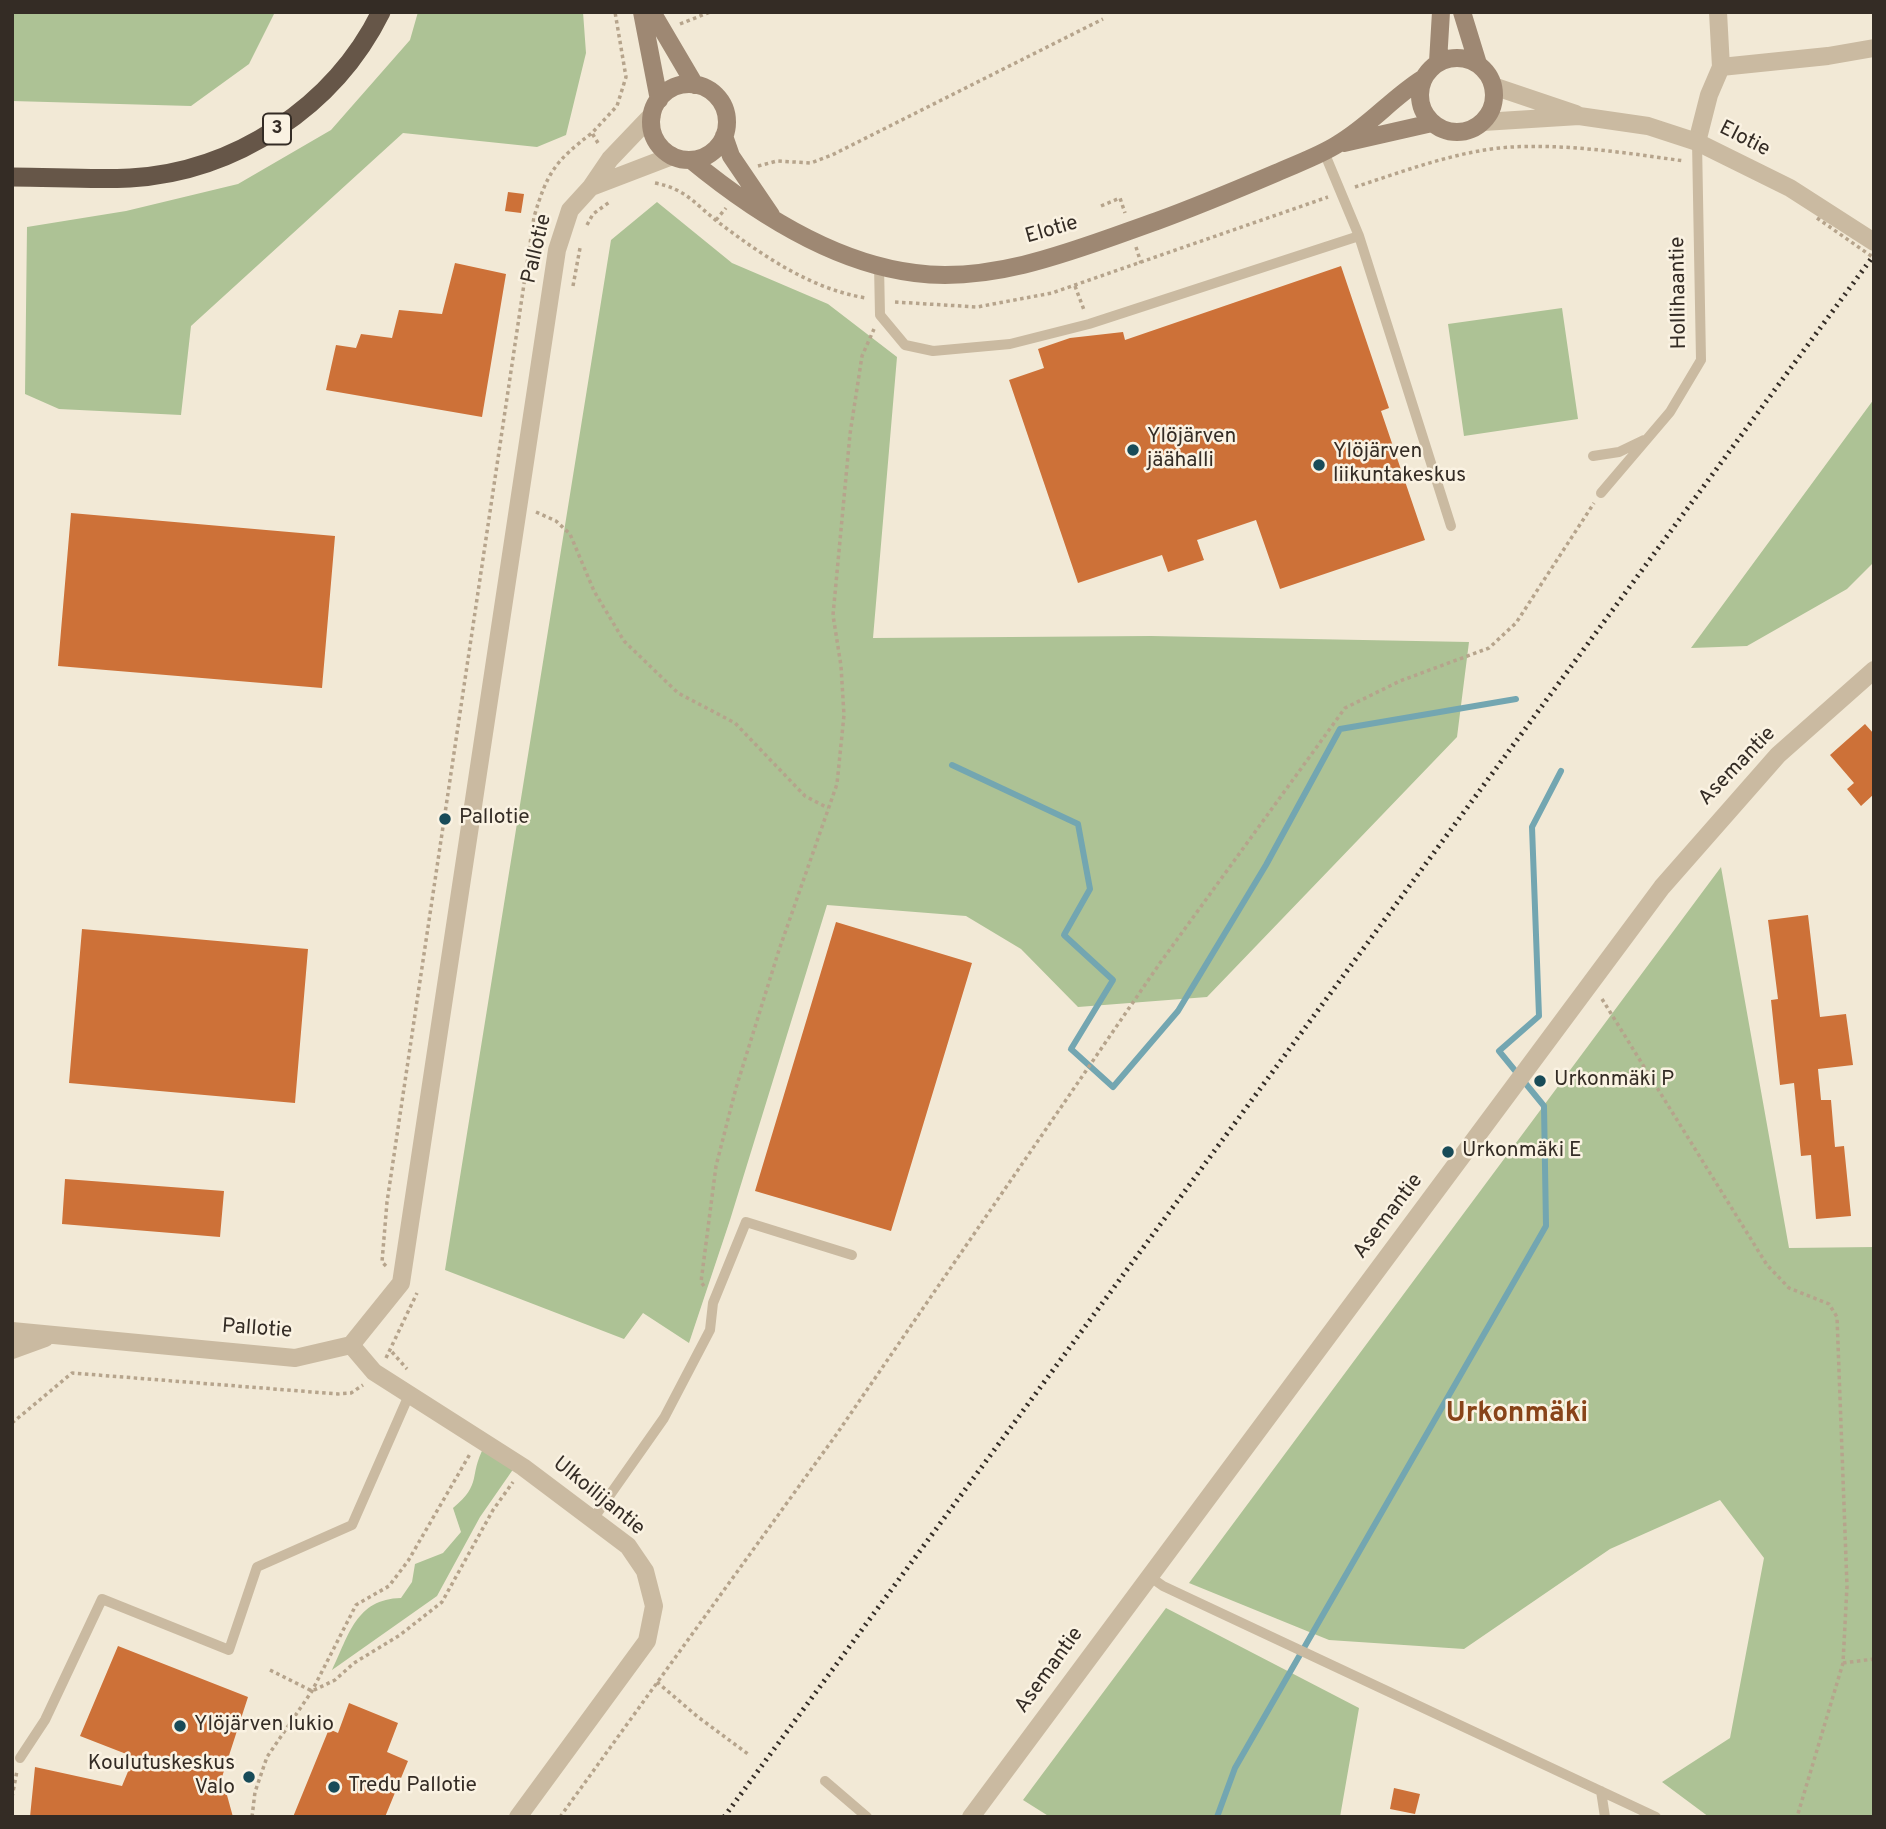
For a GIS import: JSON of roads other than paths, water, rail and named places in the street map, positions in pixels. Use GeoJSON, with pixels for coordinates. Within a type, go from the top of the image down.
{"type":"FeatureCollection","features":[{"type":"Feature","properties":{"kind":"highway","name":"3"},"geometry":{"type":"LineString","coordinates":[[12,165],[47,177],[129,178],[166,174],[233,154],[276,129],[322,92],[351,60],[381,12]]}},
{"type":"Feature","properties":{"kind":"highway"},"geometry":{"type":"LineString","coordinates":[[12,177],[47,177]]}},
{"type":"Feature","properties":{"kind":"highway"},"geometry":{"type":"LineString","coordinates":[[12,187],[47,177]]}},
{"type":"Feature","properties":{"kind":"main road"},"geometry":{"type":"LineString","coordinates":[[642,12],[655,108],[656,141],[672,156],[691,160],[712,152],[724,136],[727,118],[723,106],[706,88],[695,85],[671,89],[655,108]]}},
{"type":"Feature","properties":{"kind":"main road"},"geometry":{"type":"LineString","coordinates":[[652,12],[695,85]]}},
{"type":"Feature","properties":{"kind":"main road"},"geometry":{"type":"LineString","coordinates":[[1438,62],[1441,12]]}},
{"type":"Feature","properties":{"kind":"main road"},"geometry":{"type":"LineString","coordinates":[[1462,12],[1478,64],[1493,86],[1493,106],[1482,122],[1463,132],[1452,132],[1432,123],[1420,103],[1422,79],[1438,62],[1451,57],[1465,58],[1478,64]]}},
{"type":"Feature","properties":{"kind":"main road","name":"Elotie"},"geometry":{"type":"LineString","coordinates":[[1333,148],[1400,93],[1422,79]]}},
{"type":"Feature","properties":{"kind":"main road","name":"Elotie"},"geometry":{"type":"LineString","coordinates":[[691,160],[735,196],[822,246],[879,265],[916,273],[965,274],[1014,265],[1097,242],[1199,206],[1333,148],[1432,123]]}},
{"type":"Feature","properties":{"kind":"main road","name":"Elotie"},"geometry":{"type":"LineString","coordinates":[[724,136],[731,156],[771,215]]}},
{"type":"Feature","properties":{"kind":"street"},"geometry":{"type":"LineString","coordinates":[[1698,142],[1709,94],[1721,67],[1718,12]]}},
{"type":"Feature","properties":{"kind":"street"},"geometry":{"type":"LineString","coordinates":[[1721,67],[1828,56],[1874,48]]}},
{"type":"Feature","properties":{"kind":"street","name":"Elotie"},"geometry":{"type":"LineString","coordinates":[[1493,86],[1579,116],[1648,126],[1698,142],[1790,188],[1815,213],[1874,242]]}},
{"type":"Feature","properties":{"kind":"street","name":"Pallotie"},"geometry":{"type":"LineString","coordinates":[[12,1331],[295,1358],[351,1345],[401,1283],[557,250],[570,210],[655,108]]}},
{"type":"Feature","properties":{"kind":"street","name":"Elotie"},"geometry":{"type":"LineString","coordinates":[[1482,122],[1579,116]]}},
{"type":"Feature","properties":{"kind":"street","name":"Pallotie"},"geometry":{"type":"LineString","coordinates":[[591,187],[672,156]]}},
{"type":"Feature","properties":{"kind":"street","name":"Asemantie"},"geometry":{"type":"LineString","coordinates":[[971,1817],[1662,887],[1778,755],[1874,670]]}},
{"type":"Feature","properties":{"kind":"street"},"geometry":{"type":"LineString","coordinates":[[12,1350],[52,1335]]}},
{"type":"Feature","properties":{"kind":"street","name":"Ulkoilijantie"},"geometry":{"type":"LineString","coordinates":[[351,1345],[374,1372],[523,1467],[628,1546],[645,1571],[654,1606],[647,1641],[518,1817]]}},
{"type":"Feature","properties":{"kind":"lane","name":"Hollihaantie"},"geometry":{"type":"LineString","coordinates":[[1601,494],[1670,412],[1700,360],[1698,142]]}},
{"type":"Feature","properties":{"kind":"lane"},"geometry":{"type":"LineString","coordinates":[[1333,148],[1342,192],[1359,236],[1451,526]]}},
{"type":"Feature","properties":{"kind":"lane"},"geometry":{"type":"LineString","coordinates":[[879,265],[880,314],[905,345],[933,351],[1010,344],[1089,324],[1359,236]]}},
{"type":"Feature","properties":{"kind":"lane"},"geometry":{"type":"LineString","coordinates":[[1593,456],[1619,452],[1647,439]]}},
{"type":"Feature","properties":{"kind":"lane"},"geometry":{"type":"LineString","coordinates":[[593,1520],[664,1418],[710,1330],[713,1303],[746,1222],[852,1255]]}},
{"type":"Feature","properties":{"kind":"lane"},"geometry":{"type":"LineString","coordinates":[[20,1758],[45,1720],[102,1599],[229,1650],[257,1567],[352,1525],[409,1395]]}},
{"type":"Feature","properties":{"kind":"lane"},"geometry":{"type":"LineString","coordinates":[[1149,1576],[1163,1586],[1656,1817]]}},
{"type":"Feature","properties":{"kind":"lane"},"geometry":{"type":"LineString","coordinates":[[825,1782],[867,1817]]}},
{"type":"Feature","properties":{"kind":"lane"},"geometry":{"type":"LineString","coordinates":[[1601,1791],[1605,1817]]}},
{"type":"Feature","properties":{"kind":"waterway"},"geometry":{"type":"LineString","coordinates":[[952,765],[1078,824],[1090,889],[1064,935],[1113,980],[1071,1049],[1113,1087],[1178,1011],[1266,865],[1340,729],[1516,699]]}},
{"type":"Feature","properties":{"kind":"waterway"},"geometry":{"type":"LineString","coordinates":[[1217,1817],[1235,1768],[1546,1226],[1544,1106],[1499,1051],[1539,1016],[1532,827],[1561,771]]}},
{"type":"Feature","properties":{"kind":"railway"},"geometry":{"type":"LineString","coordinates":[[724,1817],[1874,255]]}},
{"type":"Feature","properties":{"kind":"place","name":"Ylöjärven jäähalli"},"geometry":{"type":"Point","coordinates":[1133,450]}},
{"type":"Feature","properties":{"kind":"place","name":"Ylöjärven liikuntakeskus"},"geometry":{"type":"Point","coordinates":[1319,465]}},
{"type":"Feature","properties":{"kind":"place","name":"Pallotie"},"geometry":{"type":"Point","coordinates":[445,819]}},
{"type":"Feature","properties":{"kind":"place","name":"Urkonmäki P"},"geometry":{"type":"Point","coordinates":[1540,1081]}},
{"type":"Feature","properties":{"kind":"place","name":"Urkonmäki E"},"geometry":{"type":"Point","coordinates":[1448,1152]}},
{"type":"Feature","properties":{"kind":"place","name":"Ylöjärven lukio"},"geometry":{"type":"Point","coordinates":[180,1726]}},
{"type":"Feature","properties":{"kind":"place","name":"Koulutuskeskus Valo"},"geometry":{"type":"Point","coordinates":[249,1777]}},
{"type":"Feature","properties":{"kind":"place","name":"Tredu Pallotie"},"geometry":{"type":"Point","coordinates":[334,1787]}},
{"type":"Feature","properties":{"kind":"district","name":"Urkonmäki"},"geometry":{"type":"Point","coordinates":[1517,1415]}}]}
